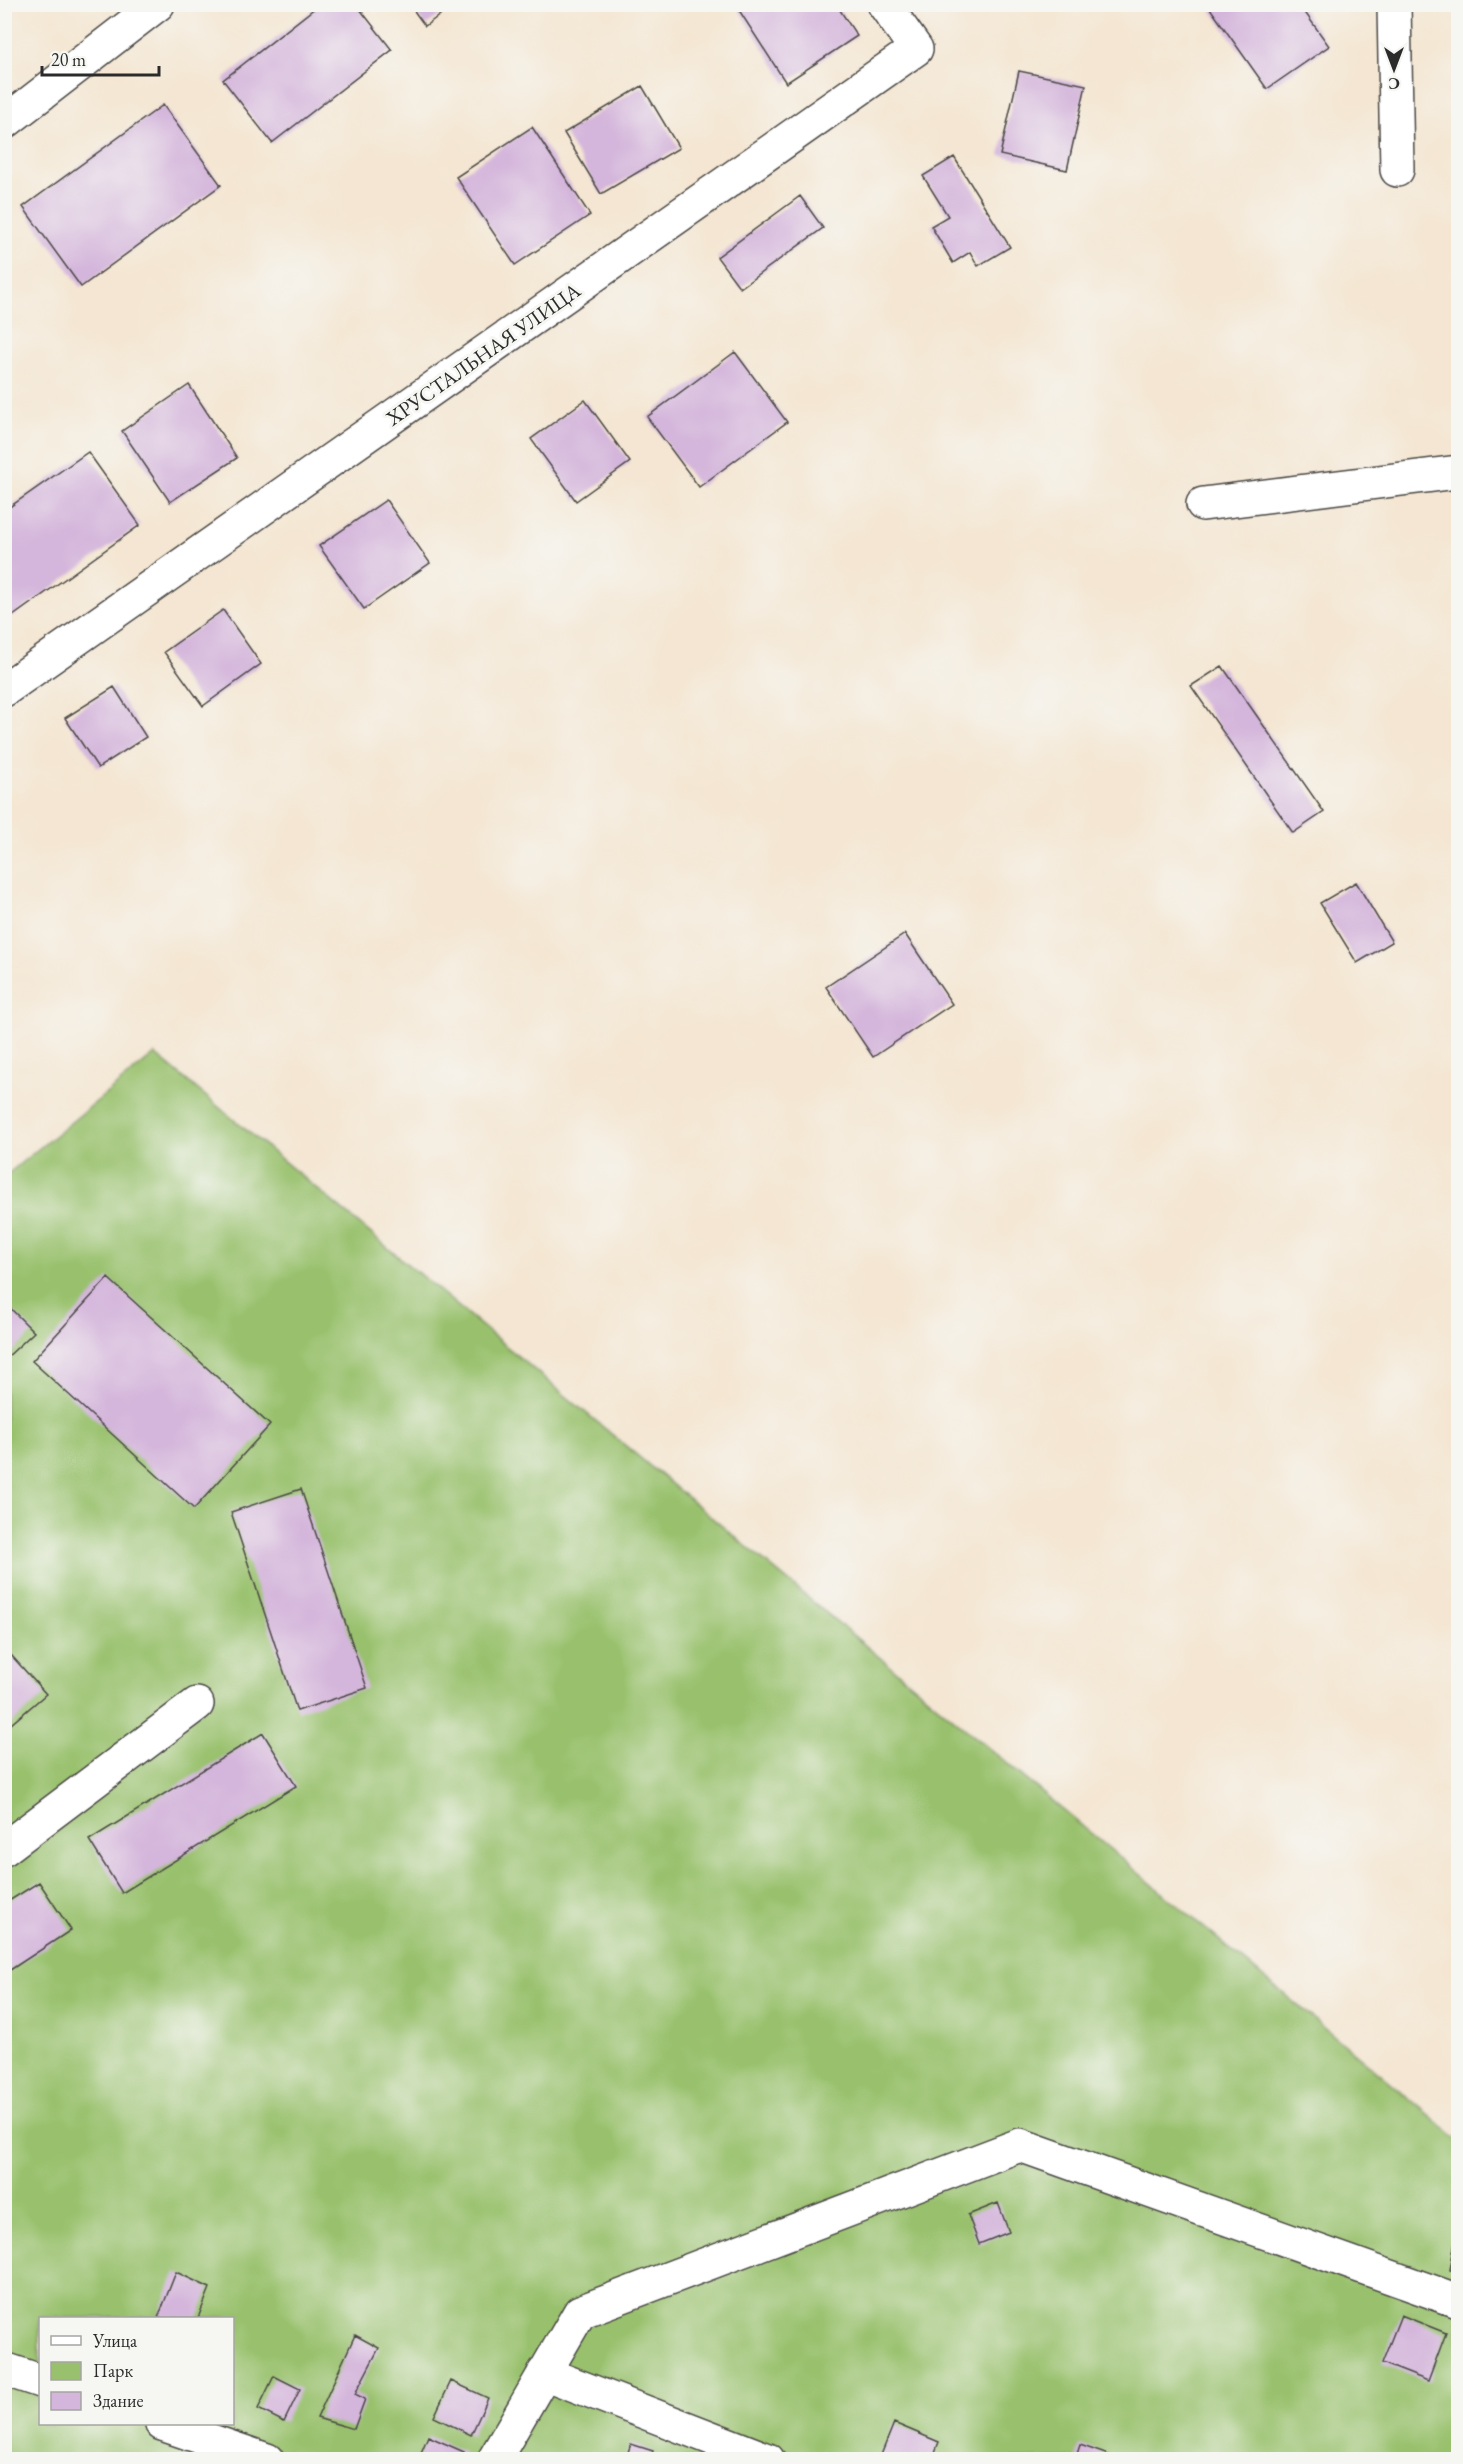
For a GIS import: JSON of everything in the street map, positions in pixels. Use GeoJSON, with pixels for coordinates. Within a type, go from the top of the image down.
{"type":"FeatureCollection","features":[{"type":"Feature","properties":{"kind":"street"},"geometry":{"type":"LineString","coordinates":[[4,123],[158,4]]}},
{"type":"Feature","properties":{"kind":"street","name":"ХРУСТАЛЬНАЯ УЛИЦА"},"geometry":{"type":"LineString","coordinates":[[4,690],[916,49],[884,4]]}},
{"type":"Feature","properties":{"kind":"street"},"geometry":{"type":"LineString","coordinates":[[1394,4],[1397,170]]}},
{"type":"Feature","properties":{"kind":"street"},"geometry":{"type":"LineString","coordinates":[[1203,504],[1458,472]]}},
{"type":"Feature","properties":{"kind":"street"},"geometry":{"type":"LineString","coordinates":[[4,1849],[197,1704]]}},
{"type":"Feature","properties":{"kind":"street"},"geometry":{"type":"LineString","coordinates":[[494,2460],[580,2312],[1020,2145],[1458,2301]]}},
{"type":"Feature","properties":{"kind":"street"},"geometry":{"type":"LineString","coordinates":[[4,2369],[39,2381]]}},
{"type":"Feature","properties":{"kind":"street"},"geometry":{"type":"LineString","coordinates":[[544,2373],[768,2460]]}},
{"type":"Feature","properties":{"kind":"street"},"geometry":{"type":"LineString","coordinates":[[165,2425],[267,2460]]}},
{"type":"Feature","properties":{"kind":"green space"},"geometry":{"type":"Polygon","coordinates":[[[155,1054],[1458,2139],[1458,2459],[5,2460],[5,1176],[155,1054]]]}},
{"type":"Feature","properties":{"kind":"building"},"geometry":{"type":"Polygon","coordinates":[[[320,4],[356,4],[392,50],[272,143],[223,80],[320,4]]]}},
{"type":"Feature","properties":{"kind":"building"},"geometry":{"type":"Polygon","coordinates":[[[409,4],[455,4],[425,26],[409,4]]]}},
{"type":"Feature","properties":{"kind":"building"},"geometry":{"type":"Polygon","coordinates":[[[735,4],[836,4],[857,36],[786,83],[735,4]]]}},
{"type":"Feature","properties":{"kind":"building"},"geometry":{"type":"Polygon","coordinates":[[[1207,4],[1299,4],[1329,46],[1267,89],[1207,4]]]}},
{"type":"Feature","properties":{"kind":"building"},"geometry":{"type":"Polygon","coordinates":[[[1019,71],[1086,85],[1067,170],[1000,155],[1019,71]]]}},
{"type":"Feature","properties":{"kind":"building"},"geometry":{"type":"Polygon","coordinates":[[[642,86],[679,148],[601,194],[564,133],[642,86]]]}},
{"type":"Feature","properties":{"kind":"building"},"geometry":{"type":"Polygon","coordinates":[[[163,105],[221,185],[81,287],[23,207],[163,105]]]}},
{"type":"Feature","properties":{"kind":"building"},"geometry":{"type":"Polygon","coordinates":[[[532,127],[590,215],[515,265],[456,177],[532,127]]]}},
{"type":"Feature","properties":{"kind":"building"},"geometry":{"type":"Polygon","coordinates":[[[954,157],[1010,247],[978,266],[970,252],[953,263],[931,226],[948,216],[923,176],[954,157]]]}},
{"type":"Feature","properties":{"kind":"building"},"geometry":{"type":"Polygon","coordinates":[[[800,196],[823,228],[740,288],[717,257],[800,196]]]}},
{"type":"Feature","properties":{"kind":"building"},"geometry":{"type":"Polygon","coordinates":[[[735,352],[787,422],[699,487],[647,417],[735,352]]]}},
{"type":"Feature","properties":{"kind":"building"},"geometry":{"type":"Polygon","coordinates":[[[189,385],[237,458],[170,502],[122,431],[189,385]]]}},
{"type":"Feature","properties":{"kind":"building"},"geometry":{"type":"Polygon","coordinates":[[[585,400],[630,462],[576,501],[531,439],[585,400]]]}},
{"type":"Feature","properties":{"kind":"building"},"geometry":{"type":"Polygon","coordinates":[[[88,452],[140,525],[13,616],[4,604],[4,511],[88,452]]]}},
{"type":"Feature","properties":{"kind":"building"},"geometry":{"type":"Polygon","coordinates":[[[386,500],[430,563],[364,609],[319,546],[386,500]]]}},
{"type":"Feature","properties":{"kind":"building"},"geometry":{"type":"Polygon","coordinates":[[[223,610],[261,664],[203,706],[164,652],[223,610]]]}},
{"type":"Feature","properties":{"kind":"building"},"geometry":{"type":"Polygon","coordinates":[[[1222,666],[1324,812],[1293,833],[1191,686],[1222,666]]]}},
{"type":"Feature","properties":{"kind":"building"},"geometry":{"type":"Polygon","coordinates":[[[114,687],[146,737],[98,768],[65,718],[114,687]]]}},
{"type":"Feature","properties":{"kind":"building"},"geometry":{"type":"Polygon","coordinates":[[[1356,882],[1392,942],[1357,963],[1320,903],[1356,882]]]}},
{"type":"Feature","properties":{"kind":"building"},"geometry":{"type":"Polygon","coordinates":[[[905,934],[952,1004],[873,1057],[826,987],[905,934]]]}},
{"type":"Feature","properties":{"kind":"building"},"geometry":{"type":"Polygon","coordinates":[[[108,1278],[270,1425],[194,1509],[32,1361],[108,1278]]]}},
{"type":"Feature","properties":{"kind":"building"},"geometry":{"type":"Polygon","coordinates":[[[4,1302],[34,1332],[4,1360],[4,1302]]]}},
{"type":"Feature","properties":{"kind":"building"},"geometry":{"type":"Polygon","coordinates":[[[301,1489],[367,1688],[297,1711],[231,1512],[301,1489]]]}},
{"type":"Feature","properties":{"kind":"building"},"geometry":{"type":"Polygon","coordinates":[[[11,1655],[46,1694],[4,1730],[4,1661],[11,1655]]]}},
{"type":"Feature","properties":{"kind":"building"},"geometry":{"type":"Polygon","coordinates":[[[263,1733],[296,1786],[122,1893],[89,1840],[263,1733]]]}},
{"type":"Feature","properties":{"kind":"building"},"geometry":{"type":"Polygon","coordinates":[[[39,1882],[71,1930],[4,1974],[4,1904],[39,1882]]]}},
{"type":"Feature","properties":{"kind":"building"},"geometry":{"type":"Polygon","coordinates":[[[998,2203],[1009,2232],[979,2244],[968,2215],[998,2203]]]}},
{"type":"Feature","properties":{"kind":"building"},"geometry":{"type":"Polygon","coordinates":[[[1458,2231],[1458,2272],[1450,2270],[1458,2231]]]}},
{"type":"Feature","properties":{"kind":"building"},"geometry":{"type":"Polygon","coordinates":[[[176,2272],[210,2288],[198,2317],[158,2317],[176,2272]]]}},
{"type":"Feature","properties":{"kind":"building"},"geometry":{"type":"Polygon","coordinates":[[[1401,2315],[1446,2333],[1428,2381],[1382,2363],[1401,2315]]]}},
{"type":"Feature","properties":{"kind":"building"},"geometry":{"type":"Polygon","coordinates":[[[355,2335],[379,2348],[355,2394],[365,2399],[354,2429],[317,2418],[355,2335]]]}},
{"type":"Feature","properties":{"kind":"building"},"geometry":{"type":"Polygon","coordinates":[[[274,2376],[300,2389],[284,2422],[258,2409],[274,2376]]]}},
{"type":"Feature","properties":{"kind":"building"},"geometry":{"type":"Polygon","coordinates":[[[451,2381],[488,2398],[471,2435],[434,2417],[451,2381]]]}},
{"type":"Feature","properties":{"kind":"building"},"geometry":{"type":"Polygon","coordinates":[[[894,2423],[939,2442],[932,2460],[879,2460],[894,2423]]]}},
{"type":"Feature","properties":{"kind":"building"},"geometry":{"type":"Polygon","coordinates":[[[428,2436],[464,2452],[461,2460],[418,2460],[428,2436]]]}},
{"type":"Feature","properties":{"kind":"building"},"geometry":{"type":"Polygon","coordinates":[[[631,2444],[653,2451],[650,2460],[625,2460],[631,2444]]]}},
{"type":"Feature","properties":{"kind":"building"},"geometry":{"type":"Polygon","coordinates":[[[1080,2445],[1120,2459],[1120,2460],[1075,2460],[1080,2445]]]}}]}
